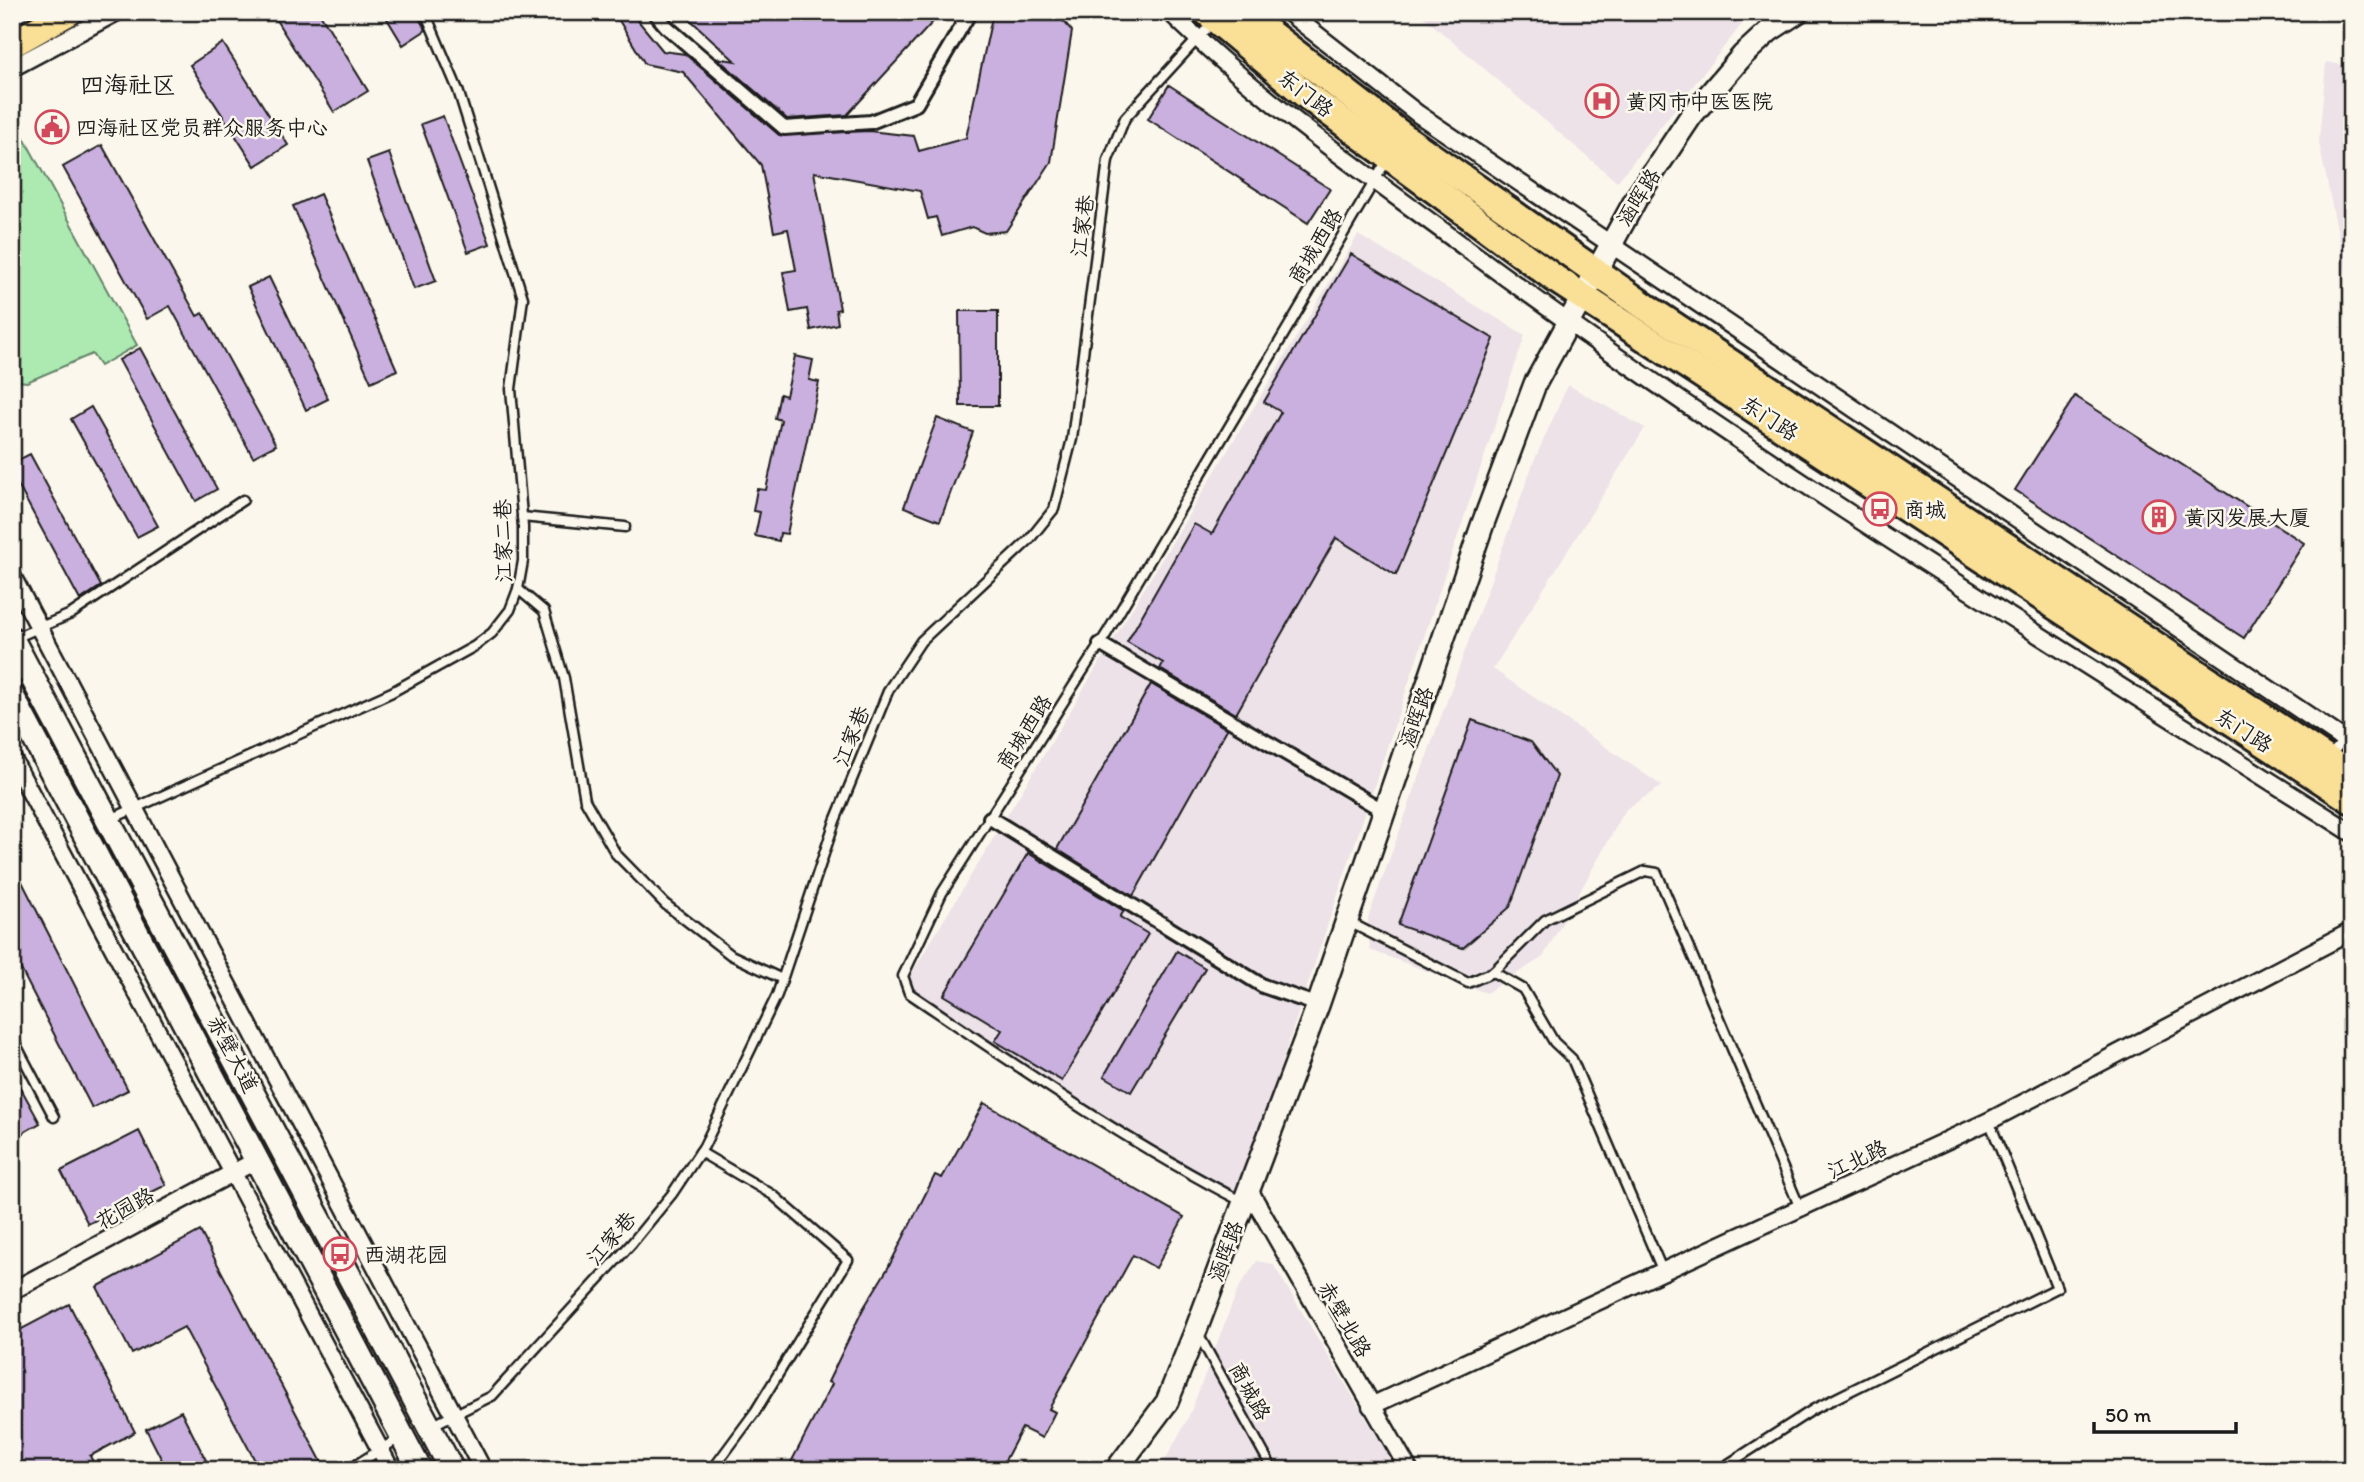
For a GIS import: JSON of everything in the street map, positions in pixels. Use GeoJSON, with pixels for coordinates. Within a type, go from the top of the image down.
{"type":"FeatureCollection","features":[{"type":"Feature","properties":{"kind":"main road"},"geometry":{"type":"LineString","coordinates":[[12,26],[38,12]]}},
{"type":"Feature","properties":{"kind":"main road"},"geometry":{"type":"LineString","coordinates":[[12,44],[69,12]]}},
{"type":"Feature","properties":{"kind":"main road","name":"东门路"},"geometry":{"type":"LineString","coordinates":[[1242,12],[1408,140],[1595,271],[2352,776]]}},
{"type":"Feature","properties":{"kind":"main road","name":"东门路"},"geometry":{"type":"LineString","coordinates":[[1211,16],[1306,94],[1581,296],[2352,800]]}},
{"type":"Feature","properties":{"kind":"main road","name":"赤壁大道"},"geometry":{"type":"LineString","coordinates":[[12,639],[452,1470]]}},
{"type":"Feature","properties":{"kind":"main road","name":"赤壁大道"},"geometry":{"type":"LineString","coordinates":[[12,696],[420,1470]]}},
{"type":"Feature","properties":{"kind":"street"},"geometry":{"type":"LineString","coordinates":[[12,68],[117,12]]}},
{"type":"Feature","properties":{"kind":"street"},"geometry":{"type":"LineString","coordinates":[[654,12],[667,27],[784,128],[871,122],[916,104],[970,12]]}},
{"type":"Feature","properties":{"kind":"street"},"geometry":{"type":"LineString","coordinates":[[1170,12],[1197,40],[1374,180],[1567,323],[1944,575],[2352,833]]}},
{"type":"Feature","properties":{"kind":"street"},"geometry":{"type":"LineString","coordinates":[[1288,12],[1418,114],[2013,519],[2349,738]]}},
{"type":"Feature","properties":{"kind":"street","name":"涵晖路"},"geometry":{"type":"LineString","coordinates":[[1116,1470],[1167,1402],[1196,1330],[1318,1005],[1507,454],[1535,384],[1637,197],[1691,116],[1743,55],[1769,31],[1798,12]]}},
{"type":"Feature","properties":{"kind":"street"},"geometry":{"type":"LineString","coordinates":[[12,576],[483,1470]]}},
{"type":"Feature","properties":{"kind":"street"},"geometry":{"type":"LineString","coordinates":[[1100,644],[1384,811]]}},
{"type":"Feature","properties":{"kind":"street"},"geometry":{"type":"LineString","coordinates":[[12,758],[391,1470]]}},
{"type":"Feature","properties":{"kind":"street"},"geometry":{"type":"LineString","coordinates":[[990,818],[1263,986],[1318,1005]]}},
{"type":"Feature","properties":{"kind":"street","name":"江北路"},"geometry":{"type":"LineString","coordinates":[[1371,1406],[1989,1121],[2352,931]]}},
{"type":"Feature","properties":{"kind":"street","name":"花园路"},"geometry":{"type":"LineString","coordinates":[[12,1291],[257,1160]]}},
{"type":"Feature","properties":{"kind":"street","name":"赤壁北路"},"geometry":{"type":"LineString","coordinates":[[1245,1195],[1409,1470]]}},
{"type":"Feature","properties":{"kind":"lane","name":"江家二巷"},"geometry":{"type":"LineString","coordinates":[[425,12],[458,90],[523,298],[511,389],[522,517],[523,561],[518,589],[544,611],[564,678],[585,800],[616,853],[664,904],[731,956],[782,979]]}},
{"type":"Feature","properties":{"kind":"lane","name":"江家巷"},"geometry":{"type":"LineString","coordinates":[[429,1427],[492,1396],[632,1243],[672,1194],[700,1152],[782,979],[835,821],[889,689],[921,641],[1029,540],[1054,509],[1072,439],[1108,160],[1125,118],[1197,40],[1211,16]]}},
{"type":"Feature","properties":{"kind":"lane","name":"商城西路"},"geometry":{"type":"LineString","coordinates":[[1245,1195],[1193,1176],[909,993],[903,976],[942,893],[1100,644],[1389,155]]}},
{"type":"Feature","properties":{"kind":"lane"},"geometry":{"type":"LineString","coordinates":[[12,639],[71,614],[243,500]]}},
{"type":"Feature","properties":{"kind":"lane"},"geometry":{"type":"LineString","coordinates":[[522,517],[625,527]]}},
{"type":"Feature","properties":{"kind":"lane"},"geometry":{"type":"LineString","coordinates":[[109,819],[391,692],[475,646],[492,633],[510,610],[518,589]]}},
{"type":"Feature","properties":{"kind":"lane"},"geometry":{"type":"LineString","coordinates":[[2327,760],[2349,738]]}},
{"type":"Feature","properties":{"kind":"lane"},"geometry":{"type":"LineString","coordinates":[[1347,921],[1468,983],[1493,972],[1545,920],[1645,871],[1657,873],[1800,1208]]}},
{"type":"Feature","properties":{"kind":"lane"},"geometry":{"type":"LineString","coordinates":[[1493,972],[1523,989],[1554,1042],[1572,1059],[1663,1272]]}},
{"type":"Feature","properties":{"kind":"lane"},"geometry":{"type":"LineString","coordinates":[[12,1037],[54,1117]]}},
{"type":"Feature","properties":{"kind":"lane"},"geometry":{"type":"LineString","coordinates":[[1719,1470],[1814,1409],[2057,1288],[1989,1121]]}},
{"type":"Feature","properties":{"kind":"lane"},"geometry":{"type":"LineString","coordinates":[[700,1152],[773,1195],[848,1260],[755,1412],[712,1470]]}},
{"type":"Feature","properties":{"kind":"lane","name":"商城路"},"geometry":{"type":"LineString","coordinates":[[1196,1330],[1273,1470]]}},
{"type":"Feature","properties":{"kind":"lane"},"geometry":{"type":"LineString","coordinates":[[348,1470],[402,1436]]}},
{"type":"Feature","properties":{"kind":"shaded area","name":"黄冈市中医医院"},"geometry":{"type":"Polygon","coordinates":[[[1418,12],[1757,12],[1746,19],[1617,182],[1418,12]]]}},
{"type":"Feature","properties":{"kind":"shaded area"},"geometry":{"type":"Polygon","coordinates":[[[2326,62],[2352,67],[2352,301],[2319,143],[2326,62]]]}},
{"type":"Feature","properties":{"kind":"shaded area"},"geometry":{"type":"Polygon","coordinates":[[[1358,235],[1525,335],[1237,1196],[901,991],[1358,235]]]}},
{"type":"Feature","properties":{"kind":"shaded area"},"geometry":{"type":"Polygon","coordinates":[[[1568,385],[1645,428],[1493,669],[1662,786],[1626,809],[1543,957],[1486,993],[1370,950],[1368,918],[1534,461],[1568,385]]]}},
{"type":"Feature","properties":{"kind":"shaded area"},"geometry":{"type":"Polygon","coordinates":[[[1257,1261],[1273,1264],[1397,1470],[1160,1470],[1189,1416],[1238,1289],[1257,1261]]]}},
{"type":"Feature","properties":{"kind":"green space"},"geometry":{"type":"Polygon","coordinates":[[[12,116],[137,345],[100,366],[92,354],[27,382],[17,381],[12,376],[12,116]]]}},
{"type":"Feature","properties":{"kind":"building"},"geometry":{"type":"Polygon","coordinates":[[[271,12],[319,12],[368,91],[334,112],[271,12]]]}},
{"type":"Feature","properties":{"kind":"building"},"geometry":{"type":"Polygon","coordinates":[[[383,12],[415,12],[426,30],[403,45],[383,12]]]}},
{"type":"Feature","properties":{"kind":"building"},"geometry":{"type":"Polygon","coordinates":[[[614,12],[631,12],[663,51],[685,54],[779,135],[869,131],[914,136],[919,151],[966,138],[992,17],[997,12],[1056,12],[1072,31],[1051,162],[1006,231],[985,233],[972,227],[942,236],[936,217],[928,219],[920,191],[814,172],[840,309],[836,310],[838,324],[811,330],[807,309],[790,312],[783,272],[796,270],[788,229],[774,232],[761,165],[683,72],[645,64],[614,12]]]}},
{"type":"Feature","properties":{"kind":"building"},"geometry":{"type":"Polygon","coordinates":[[[682,12],[942,12],[847,115],[787,119],[717,58],[735,61],[682,12]]]}},
{"type":"Feature","properties":{"kind":"building"},"geometry":{"type":"Polygon","coordinates":[[[223,43],[288,145],[255,166],[190,65],[223,43]]]}},
{"type":"Feature","properties":{"kind":"building"},"geometry":{"type":"Polygon","coordinates":[[[1169,85],[1330,189],[1308,223],[1148,119],[1169,85]]]}},
{"type":"Feature","properties":{"kind":"building"},"geometry":{"type":"Polygon","coordinates":[[[443,116],[490,244],[468,252],[421,124],[443,116]]]}},
{"type":"Feature","properties":{"kind":"building"},"geometry":{"type":"Polygon","coordinates":[[[102,145],[197,316],[203,313],[276,445],[253,457],[170,306],[147,319],[63,167],[102,145]]]}},
{"type":"Feature","properties":{"kind":"building"},"geometry":{"type":"Polygon","coordinates":[[[389,153],[436,281],[414,289],[367,161],[389,153]]]}},
{"type":"Feature","properties":{"kind":"building"},"geometry":{"type":"Polygon","coordinates":[[[320,194],[397,370],[371,382],[293,206],[320,194]]]}},
{"type":"Feature","properties":{"kind":"building"},"geometry":{"type":"Polygon","coordinates":[[[1351,254],[1494,339],[1396,575],[1336,538],[1236,714],[1160,669],[1163,663],[1127,642],[1194,524],[1212,534],[1281,412],[1264,402],[1351,254]]]}},
{"type":"Feature","properties":{"kind":"building"},"geometry":{"type":"Polygon","coordinates":[[[269,277],[328,399],[306,410],[248,287],[269,277]]]}},
{"type":"Feature","properties":{"kind":"building"},"geometry":{"type":"Polygon","coordinates":[[[959,311],[998,311],[998,406],[960,406],[959,311]]]}},
{"type":"Feature","properties":{"kind":"building"},"geometry":{"type":"Polygon","coordinates":[[[140,348],[217,489],[196,501],[119,360],[140,348]]]}},
{"type":"Feature","properties":{"kind":"building"},"geometry":{"type":"Polygon","coordinates":[[[795,356],[813,360],[809,380],[819,382],[787,534],[780,533],[779,541],[755,536],[760,512],[753,511],[757,489],[766,490],[781,420],[775,418],[780,394],[786,396],[795,356]]]}},
{"type":"Feature","properties":{"kind":"building","name":"黄冈发展大厦"},"geometry":{"type":"Polygon","coordinates":[[[2075,396],[2304,543],[2244,638],[2015,490],[2075,396]]]}},
{"type":"Feature","properties":{"kind":"building"},"geometry":{"type":"Polygon","coordinates":[[[91,407],[158,526],[137,537],[71,419],[91,407]]]}},
{"type":"Feature","properties":{"kind":"building"},"geometry":{"type":"Polygon","coordinates":[[[937,418],[973,432],[940,521],[904,507],[937,418]]]}},
{"type":"Feature","properties":{"kind":"building"},"geometry":{"type":"Polygon","coordinates":[[[30,454],[101,586],[80,600],[12,474],[12,463],[30,454]]]}},
{"type":"Feature","properties":{"kind":"building"},"geometry":{"type":"Polygon","coordinates":[[[1151,684],[1227,729],[1133,896],[1057,849],[1151,684]]]}},
{"type":"Feature","properties":{"kind":"building"},"geometry":{"type":"Polygon","coordinates":[[[1472,720],[1531,742],[1557,776],[1510,907],[1463,948],[1398,925],[1472,720]]]}},
{"type":"Feature","properties":{"kind":"building"},"geometry":{"type":"Polygon","coordinates":[[[1028,853],[1124,911],[1120,917],[1148,934],[1062,1081],[995,1041],[1002,1030],[944,995],[1028,853]]]}},
{"type":"Feature","properties":{"kind":"building"},"geometry":{"type":"Polygon","coordinates":[[[12,862],[128,1090],[92,1108],[12,952],[12,862]]]}},
{"type":"Feature","properties":{"kind":"building"},"geometry":{"type":"Polygon","coordinates":[[[1177,951],[1205,968],[1131,1092],[1104,1076],[1177,951]]]}},
{"type":"Feature","properties":{"kind":"building"},"geometry":{"type":"Polygon","coordinates":[[[12,1072],[40,1123],[12,1139],[12,1072]]]}},
{"type":"Feature","properties":{"kind":"building"},"geometry":{"type":"Polygon","coordinates":[[[984,1103],[1184,1217],[1156,1268],[1133,1255],[1049,1409],[1055,1412],[1042,1438],[1022,1428],[1000,1470],[787,1470],[832,1384],[828,1382],[863,1309],[888,1268],[935,1175],[942,1178],[984,1103]]]}},
{"type":"Feature","properties":{"kind":"building"},"geometry":{"type":"Polygon","coordinates":[[[139,1131],[166,1185],[88,1224],[61,1171],[139,1131]]]}},
{"type":"Feature","properties":{"kind":"building"},"geometry":{"type":"Polygon","coordinates":[[[200,1231],[326,1470],[260,1470],[184,1327],[132,1354],[97,1287],[200,1231]]]}},
{"type":"Feature","properties":{"kind":"building"},"geometry":{"type":"Polygon","coordinates":[[[69,1304],[135,1432],[90,1456],[97,1470],[12,1470],[12,1334],[69,1304]]]}},
{"type":"Feature","properties":{"kind":"building"},"geometry":{"type":"Polygon","coordinates":[[[181,1411],[211,1470],[167,1470],[146,1429],[181,1411]]]}},
{"type":"Feature","properties":{"kind":"place","name":"黄冈市中医医院"},"geometry":{"type":"Point","coordinates":[1602,101]}},
{"type":"Feature","properties":{"kind":"place","name":"四海社区党员群众服务中心"},"geometry":{"type":"Point","coordinates":[52,127]}},
{"type":"Feature","properties":{"kind":"place","name":"商城"},"geometry":{"type":"Point","coordinates":[1880,509]}},
{"type":"Feature","properties":{"kind":"place","name":"黄冈发展大厦"},"geometry":{"type":"Point","coordinates":[2159,517]}},
{"type":"Feature","properties":{"kind":"place","name":"西湖花园"},"geometry":{"type":"Point","coordinates":[340,1254]}},
{"type":"Feature","properties":{"kind":"district","name":"四海社区"},"geometry":{"type":"Point","coordinates":[128,84]}}]}
